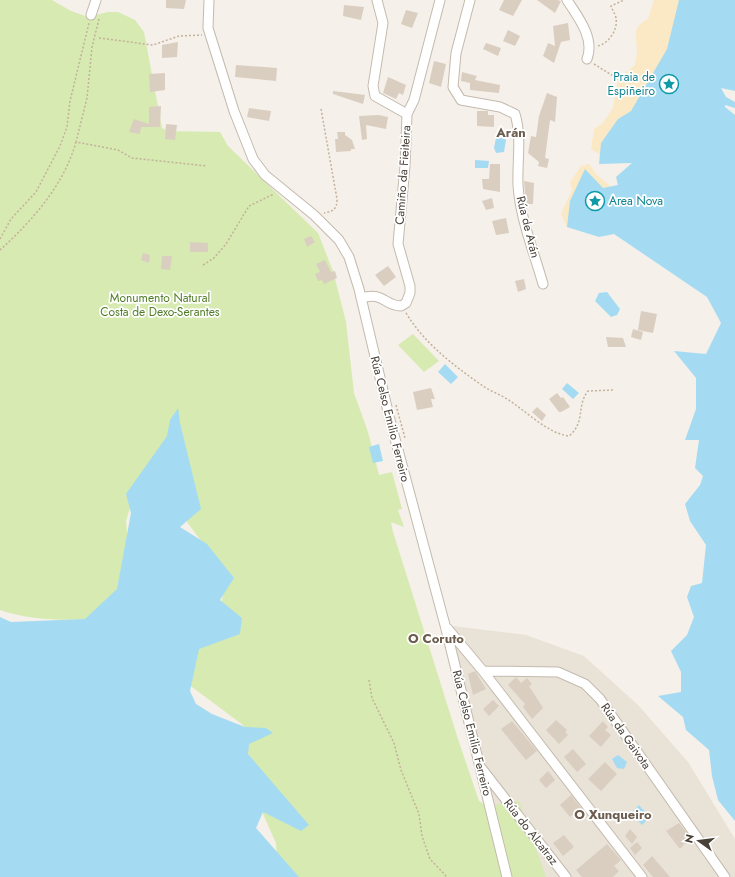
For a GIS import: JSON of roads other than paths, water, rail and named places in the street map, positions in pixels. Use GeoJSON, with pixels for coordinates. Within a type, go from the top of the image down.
{"type":"FeatureCollection","features":[{"type":"Feature","properties":{"kind":"street"},"geometry":{"type":"LineString","coordinates":[[96,0],[96,14]]}},
{"type":"Feature","properties":{"kind":"street","name":"Rúa Celso Emilio Ferreiro"},"geometry":{"type":"LineString","coordinates":[[209,0],[209,34],[234,111],[253,159],[265,175],[314,215],[339,240],[349,256],[361,298],[390,420],[432,583],[445,625],[507,877]]}},
{"type":"Feature","properties":{"kind":"street"},"geometry":{"type":"LineString","coordinates":[[377,0],[383,23],[373,86],[375,96],[407,114]]}},
{"type":"Feature","properties":{"kind":"street","name":"Camiño da Fieiteira"},"geometry":{"type":"LineString","coordinates":[[361,298],[372,294],[380,296],[396,306],[401,306],[406,302],[410,293],[410,286],[398,244],[406,166],[407,114],[414,100],[440,0]]}},
{"type":"Feature","properties":{"kind":"street","name":"Rúa de Arán"},"geometry":{"type":"LineString","coordinates":[[470,0],[456,53],[453,87],[461,100],[500,107],[514,114],[518,126],[518,185],[522,209],[543,284]]}},
{"type":"Feature","properties":{"kind":"street"},"geometry":{"type":"LineString","coordinates":[[567,0],[584,27],[590,48],[587,59]]}},
{"type":"Feature","properties":{"kind":"street"},"geometry":{"type":"LineString","coordinates":[[445,625],[642,877]]}},
{"type":"Feature","properties":{"kind":"street","name":"Rúa da Gaivota"},"geometry":{"type":"LineString","coordinates":[[482,671],[558,672],[584,684],[600,699],[725,877]]}},
{"type":"Feature","properties":{"kind":"street","name":"Rúa do Alcatraz"},"geometry":{"type":"LineString","coordinates":[[481,767],[566,877]]}},
{"type":"Feature","properties":{"kind":"water"},"geometry":{"type":"Polygon","coordinates":[[[679,0],[735,0],[735,91],[721,88],[726,97],[735,102],[735,108],[725,105],[725,107],[735,115],[735,821],[718,800],[712,776],[709,750],[686,730],[683,717],[658,696],[681,692],[681,672],[671,651],[687,635],[694,617],[687,597],[691,586],[702,583],[706,545],[690,521],[685,504],[700,485],[703,476],[695,468],[699,440],[685,440],[696,409],[696,378],[674,351],[706,354],[721,323],[707,297],[614,234],[599,237],[567,227],[570,201],[585,169],[603,188],[618,185],[616,177],[632,163],[599,164],[601,143],[618,119],[631,111],[667,49],[679,0]]]}},
{"type":"Feature","properties":{"kind":"water"},"geometry":{"type":"Polygon","coordinates":[[[496,138],[504,138],[506,140],[504,152],[496,153],[494,148],[496,138]]]}},
{"type":"Feature","properties":{"kind":"water"},"geometry":{"type":"Polygon","coordinates":[[[475,160],[489,161],[488,168],[475,168],[475,160]]]}},
{"type":"Feature","properties":{"kind":"water"},"geometry":{"type":"Polygon","coordinates":[[[607,292],[620,309],[617,315],[611,317],[595,301],[599,293],[607,292]]]}},
{"type":"Feature","properties":{"kind":"water"},"geometry":{"type":"Polygon","coordinates":[[[445,364],[458,377],[451,384],[438,372],[445,364]]]}},
{"type":"Feature","properties":{"kind":"water"},"geometry":{"type":"Polygon","coordinates":[[[567,383],[579,393],[573,399],[562,389],[567,383]]]}},
{"type":"Feature","properties":{"kind":"water"},"geometry":{"type":"Polygon","coordinates":[[[178,408],[180,423],[201,509],[180,527],[207,544],[234,578],[220,600],[242,618],[240,634],[199,649],[190,691],[196,704],[212,714],[245,727],[266,728],[273,733],[249,744],[248,754],[309,825],[301,831],[263,812],[256,828],[299,877],[0,877],[0,617],[11,622],[85,619],[117,589],[131,513],[126,494],[167,436],[170,420],[178,408]]]}},
{"type":"Feature","properties":{"kind":"water"},"geometry":{"type":"Polygon","coordinates":[[[379,444],[383,461],[373,463],[369,447],[379,444]]]}},
{"type":"Feature","properties":{"kind":"water"},"geometry":{"type":"Polygon","coordinates":[[[618,755],[627,762],[624,769],[617,768],[612,759],[618,755]]]}},
{"type":"Feature","properties":{"kind":"water"},"geometry":{"type":"Polygon","coordinates":[[[639,805],[650,817],[642,825],[631,813],[639,805]]]}},
{"type":"Feature","properties":{"kind":"place","name":"Praia de Espiñeiro"},"geometry":{"type":"Point","coordinates":[669,84]}},
{"type":"Feature","properties":{"kind":"place","name":"Area Nova"},"geometry":{"type":"Point","coordinates":[595,201]}},
{"type":"Feature","properties":{"kind":"district","name":"Arán"},"geometry":{"type":"Point","coordinates":[511,132]}},
{"type":"Feature","properties":{"kind":"district","name":"O Coruto"},"geometry":{"type":"Point","coordinates":[436,638]}},
{"type":"Feature","properties":{"kind":"district","name":"O Xunqueiro"},"geometry":{"type":"Point","coordinates":[613,814]}},
{"type":"Feature","properties":{"kind":"park label","name":"Monumento Natural Costa de Dexo-Serantes"},"geometry":{"type":"Point","coordinates":[160,305]}}]}
